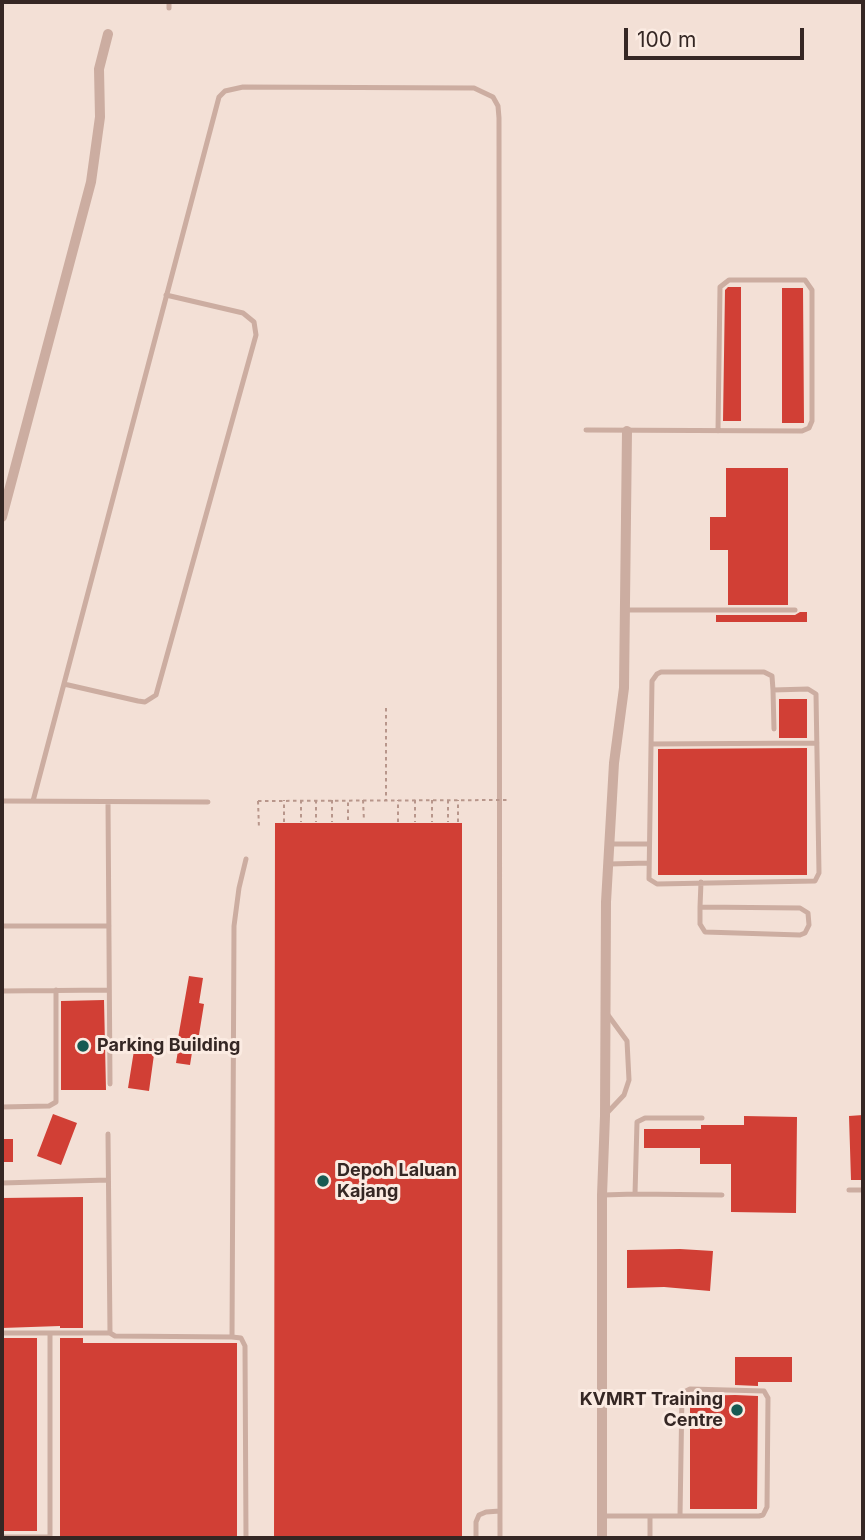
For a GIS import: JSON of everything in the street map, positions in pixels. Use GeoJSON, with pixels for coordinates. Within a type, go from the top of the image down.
{"type":"FeatureCollection","features":[{"type":"Feature","properties":{"kind":"street"},"geometry":{"type":"LineString","coordinates":[[2,517],[91,182],[100,117],[99,69],[108,34]]}},
{"type":"Feature","properties":{"kind":"street"},"geometry":{"type":"LineString","coordinates":[[602,1538],[602,1195],[606,902],[614,763],[624,688],[627,431]]}},
{"type":"Feature","properties":{"kind":"lane"},"geometry":{"type":"LineString","coordinates":[[33,801],[219,97],[225,91],[243,87],[474,88],[493,97],[498,106],[499,118],[500,1538]]}},
{"type":"Feature","properties":{"kind":"lane"},"geometry":{"type":"LineString","coordinates":[[586,430],[627,431],[718,431],[802,431],[811,425],[812,290],[805,279],[729,280],[720,287],[718,431]]}},
{"type":"Feature","properties":{"kind":"lane"},"geometry":{"type":"LineString","coordinates":[[64,684],[138,701],[151,699],[156,695],[256,335],[254,322],[243,313],[166,295]]}},
{"type":"Feature","properties":{"kind":"lane"},"geometry":{"type":"LineString","coordinates":[[626,610],[795,610]]}},
{"type":"Feature","properties":{"kind":"lane"},"geometry":{"type":"LineString","coordinates":[[773,690],[808,689],[816,694],[818,877],[810,882],[652,882],[648,874],[648,863],[652,681],[657,674],[764,672],[772,676],[774,729]]}},
{"type":"Feature","properties":{"kind":"lane"},"geometry":{"type":"LineString","coordinates":[[651,744],[817,743]]}},
{"type":"Feature","properties":{"kind":"lane"},"geometry":{"type":"LineString","coordinates":[[2,801],[208,802]]}},
{"type":"Feature","properties":{"kind":"lane"},"geometry":{"type":"LineString","coordinates":[[108,802],[110,1084]]}},
{"type":"Feature","properties":{"kind":"lane"},"geometry":{"type":"LineString","coordinates":[[609,844],[649,845]]}},
{"type":"Feature","properties":{"kind":"lane"},"geometry":{"type":"LineString","coordinates":[[232,1337],[234,937],[239,888],[246,859]]}},
{"type":"Feature","properties":{"kind":"lane"},"geometry":{"type":"LineString","coordinates":[[608,864],[648,863]]}},
{"type":"Feature","properties":{"kind":"lane"},"geometry":{"type":"LineString","coordinates":[[700,906],[800,908],[808,913],[809,925],[805,933],[800,935],[709,933],[702,928],[700,906],[701,882]]}},
{"type":"Feature","properties":{"kind":"lane"},"geometry":{"type":"LineString","coordinates":[[2,926],[109,926]]}},
{"type":"Feature","properties":{"kind":"lane"},"geometry":{"type":"LineString","coordinates":[[2,1107],[49,1106],[56,1101],[56,990]]}},
{"type":"Feature","properties":{"kind":"lane"},"geometry":{"type":"LineString","coordinates":[[2,991],[109,990]]}},
{"type":"Feature","properties":{"kind":"lane"},"geometry":{"type":"LineString","coordinates":[[605,1116],[624,1095],[629,1080],[627,1041],[606,1013]]}},
{"type":"Feature","properties":{"kind":"lane"},"geometry":{"type":"LineString","coordinates":[[635,1194],[637,1122],[645,1118],[702,1118]]}},
{"type":"Feature","properties":{"kind":"lane"},"geometry":{"type":"LineString","coordinates":[[108,1133],[110,1333]]}},
{"type":"Feature","properties":{"kind":"lane"},"geometry":{"type":"LineString","coordinates":[[2,1183],[108,1180]]}},
{"type":"Feature","properties":{"kind":"lane"},"geometry":{"type":"LineString","coordinates":[[849,1191],[863,1190]]}},
{"type":"Feature","properties":{"kind":"lane"},"geometry":{"type":"LineString","coordinates":[[602,1195],[722,1195]]}},
{"type":"Feature","properties":{"kind":"lane"},"geometry":{"type":"LineString","coordinates":[[2,1333],[110,1333],[115,1336],[241,1338],[245,1346],[246,1538]]}},
{"type":"Feature","properties":{"kind":"lane"},"geometry":{"type":"LineString","coordinates":[[2,1537],[50,1538],[50,1334]]}},
{"type":"Feature","properties":{"kind":"lane"},"geometry":{"type":"LineString","coordinates":[[602,1516],[650,1516],[680,1516],[759,1516],[766,1511],[768,1398],[764,1391],[690,1389],[682,1393],[680,1516]]}},
{"type":"Feature","properties":{"kind":"lane"},"geometry":{"type":"LineString","coordinates":[[476,1538],[479,1515],[482,1512],[500,1511]]}},
{"type":"Feature","properties":{"kind":"lane"},"geometry":{"type":"LineString","coordinates":[[650,1516],[650,1538]]}},
{"type":"Feature","properties":{"kind":"path"},"geometry":{"type":"LineString","coordinates":[[386,708],[386,800]]}},
{"type":"Feature","properties":{"kind":"path"},"geometry":{"type":"LineString","coordinates":[[284,800],[284,822]]}},
{"type":"Feature","properties":{"kind":"path"},"geometry":{"type":"LineString","coordinates":[[301,800],[301,822]]}},
{"type":"Feature","properties":{"kind":"path"},"geometry":{"type":"LineString","coordinates":[[316,800],[316,822]]}},
{"type":"Feature","properties":{"kind":"path"},"geometry":{"type":"LineString","coordinates":[[332,800],[332,822]]}},
{"type":"Feature","properties":{"kind":"path"},"geometry":{"type":"LineString","coordinates":[[348,800],[348,820]]}},
{"type":"Feature","properties":{"kind":"path"},"geometry":{"type":"LineString","coordinates":[[363,800],[363,821]]}},
{"type":"Feature","properties":{"kind":"path"},"geometry":{"type":"LineString","coordinates":[[398,800],[398,822]]}},
{"type":"Feature","properties":{"kind":"path"},"geometry":{"type":"LineString","coordinates":[[415,800],[415,822]]}},
{"type":"Feature","properties":{"kind":"path"},"geometry":{"type":"LineString","coordinates":[[432,800],[432,822]]}},
{"type":"Feature","properties":{"kind":"path"},"geometry":{"type":"LineString","coordinates":[[448,800],[448,822]]}},
{"type":"Feature","properties":{"kind":"path"},"geometry":{"type":"LineString","coordinates":[[458,800],[458,822]]}},
{"type":"Feature","properties":{"kind":"path"},"geometry":{"type":"LineString","coordinates":[[259,829],[258,801],[508,800]]}},
{"type":"Feature","properties":{"kind":"building"},"geometry":{"type":"Polygon","coordinates":[[[728,287],[741,287],[741,421],[723,421],[725,290],[728,287]]]}},
{"type":"Feature","properties":{"kind":"building"},"geometry":{"type":"Polygon","coordinates":[[[782,288],[803,288],[804,423],[782,423],[782,288]]]}},
{"type":"Feature","properties":{"kind":"building"},"geometry":{"type":"Polygon","coordinates":[[[726,468],[788,468],[788,605],[728,605],[728,550],[710,550],[710,517],[726,517],[726,468]]]}},
{"type":"Feature","properties":{"kind":"building"},"geometry":{"type":"Polygon","coordinates":[[[807,612],[807,622],[716,622],[716,615],[795,615],[807,612]]]}},
{"type":"Feature","properties":{"kind":"building"},"geometry":{"type":"Polygon","coordinates":[[[779,699],[807,699],[807,738],[779,738],[779,699]]]}},
{"type":"Feature","properties":{"kind":"building"},"geometry":{"type":"Polygon","coordinates":[[[807,748],[807,875],[658,875],[658,749],[807,748]]]}},
{"type":"Feature","properties":{"kind":"building"},"geometry":{"type":"Polygon","coordinates":[[[275,823],[462,823],[462,1538],[274,1538],[275,823]]]}},
{"type":"Feature","properties":{"kind":"building"},"geometry":{"type":"Polygon","coordinates":[[[189,976],[203,978],[199,1003],[204,1004],[198,1041],[194,1040],[190,1065],[176,1063],[189,976]]]}},
{"type":"Feature","properties":{"kind":"building","name":"Parking Building"},"geometry":{"type":"Polygon","coordinates":[[[104,1000],[106,1090],[61,1090],[61,1001],[104,1000]]]}},
{"type":"Feature","properties":{"kind":"building"},"geometry":{"type":"Polygon","coordinates":[[[136,1038],[156,1040],[149,1091],[128,1088],[136,1038]]]}},
{"type":"Feature","properties":{"kind":"building"},"geometry":{"type":"Polygon","coordinates":[[[53,1114],[77,1123],[61,1165],[37,1156],[53,1114]]]}},
{"type":"Feature","properties":{"kind":"building"},"geometry":{"type":"Polygon","coordinates":[[[863,1115],[863,1180],[851,1180],[849,1116],[863,1115]]]}},
{"type":"Feature","properties":{"kind":"building"},"geometry":{"type":"Polygon","coordinates":[[[744,1116],[797,1117],[796,1213],[731,1212],[731,1164],[700,1164],[700,1148],[644,1148],[644,1129],[701,1129],[701,1125],[744,1125],[744,1116]]]}},
{"type":"Feature","properties":{"kind":"building"},"geometry":{"type":"Polygon","coordinates":[[[2,1139],[13,1139],[13,1162],[2,1162],[2,1139]]]}},
{"type":"Feature","properties":{"kind":"building"},"geometry":{"type":"Polygon","coordinates":[[[83,1197],[83,1328],[2,1328],[2,1198],[83,1197]]]}},
{"type":"Feature","properties":{"kind":"building"},"geometry":{"type":"Polygon","coordinates":[[[627,1250],[713,1251],[710,1291],[664,1287],[627,1288],[627,1250]]]}},
{"type":"Feature","properties":{"kind":"building"},"geometry":{"type":"Polygon","coordinates":[[[2,1338],[37,1338],[37,1531],[2,1531],[2,1338]]]}},
{"type":"Feature","properties":{"kind":"building"},"geometry":{"type":"Polygon","coordinates":[[[60,1338],[83,1338],[83,1343],[237,1343],[237,1538],[60,1538],[60,1338]]]}},
{"type":"Feature","properties":{"kind":"building"},"geometry":{"type":"Polygon","coordinates":[[[735,1357],[792,1357],[792,1382],[758,1382],[758,1386],[735,1385],[735,1357]]]}},
{"type":"Feature","properties":{"kind":"building"},"geometry":{"type":"Polygon","coordinates":[[[690,1396],[758,1396],[757,1509],[690,1509],[690,1396]]]}},
{"type":"Feature","properties":{"kind":"place","name":"Parking Building"},"geometry":{"type":"Point","coordinates":[83,1046]}},
{"type":"Feature","properties":{"kind":"place","name":"Depoh Laluan Kajang"},"geometry":{"type":"Point","coordinates":[323,1181]}},
{"type":"Feature","properties":{"kind":"place","name":"KVMRT Training Centre"},"geometry":{"type":"Point","coordinates":[737,1410]}}]}
